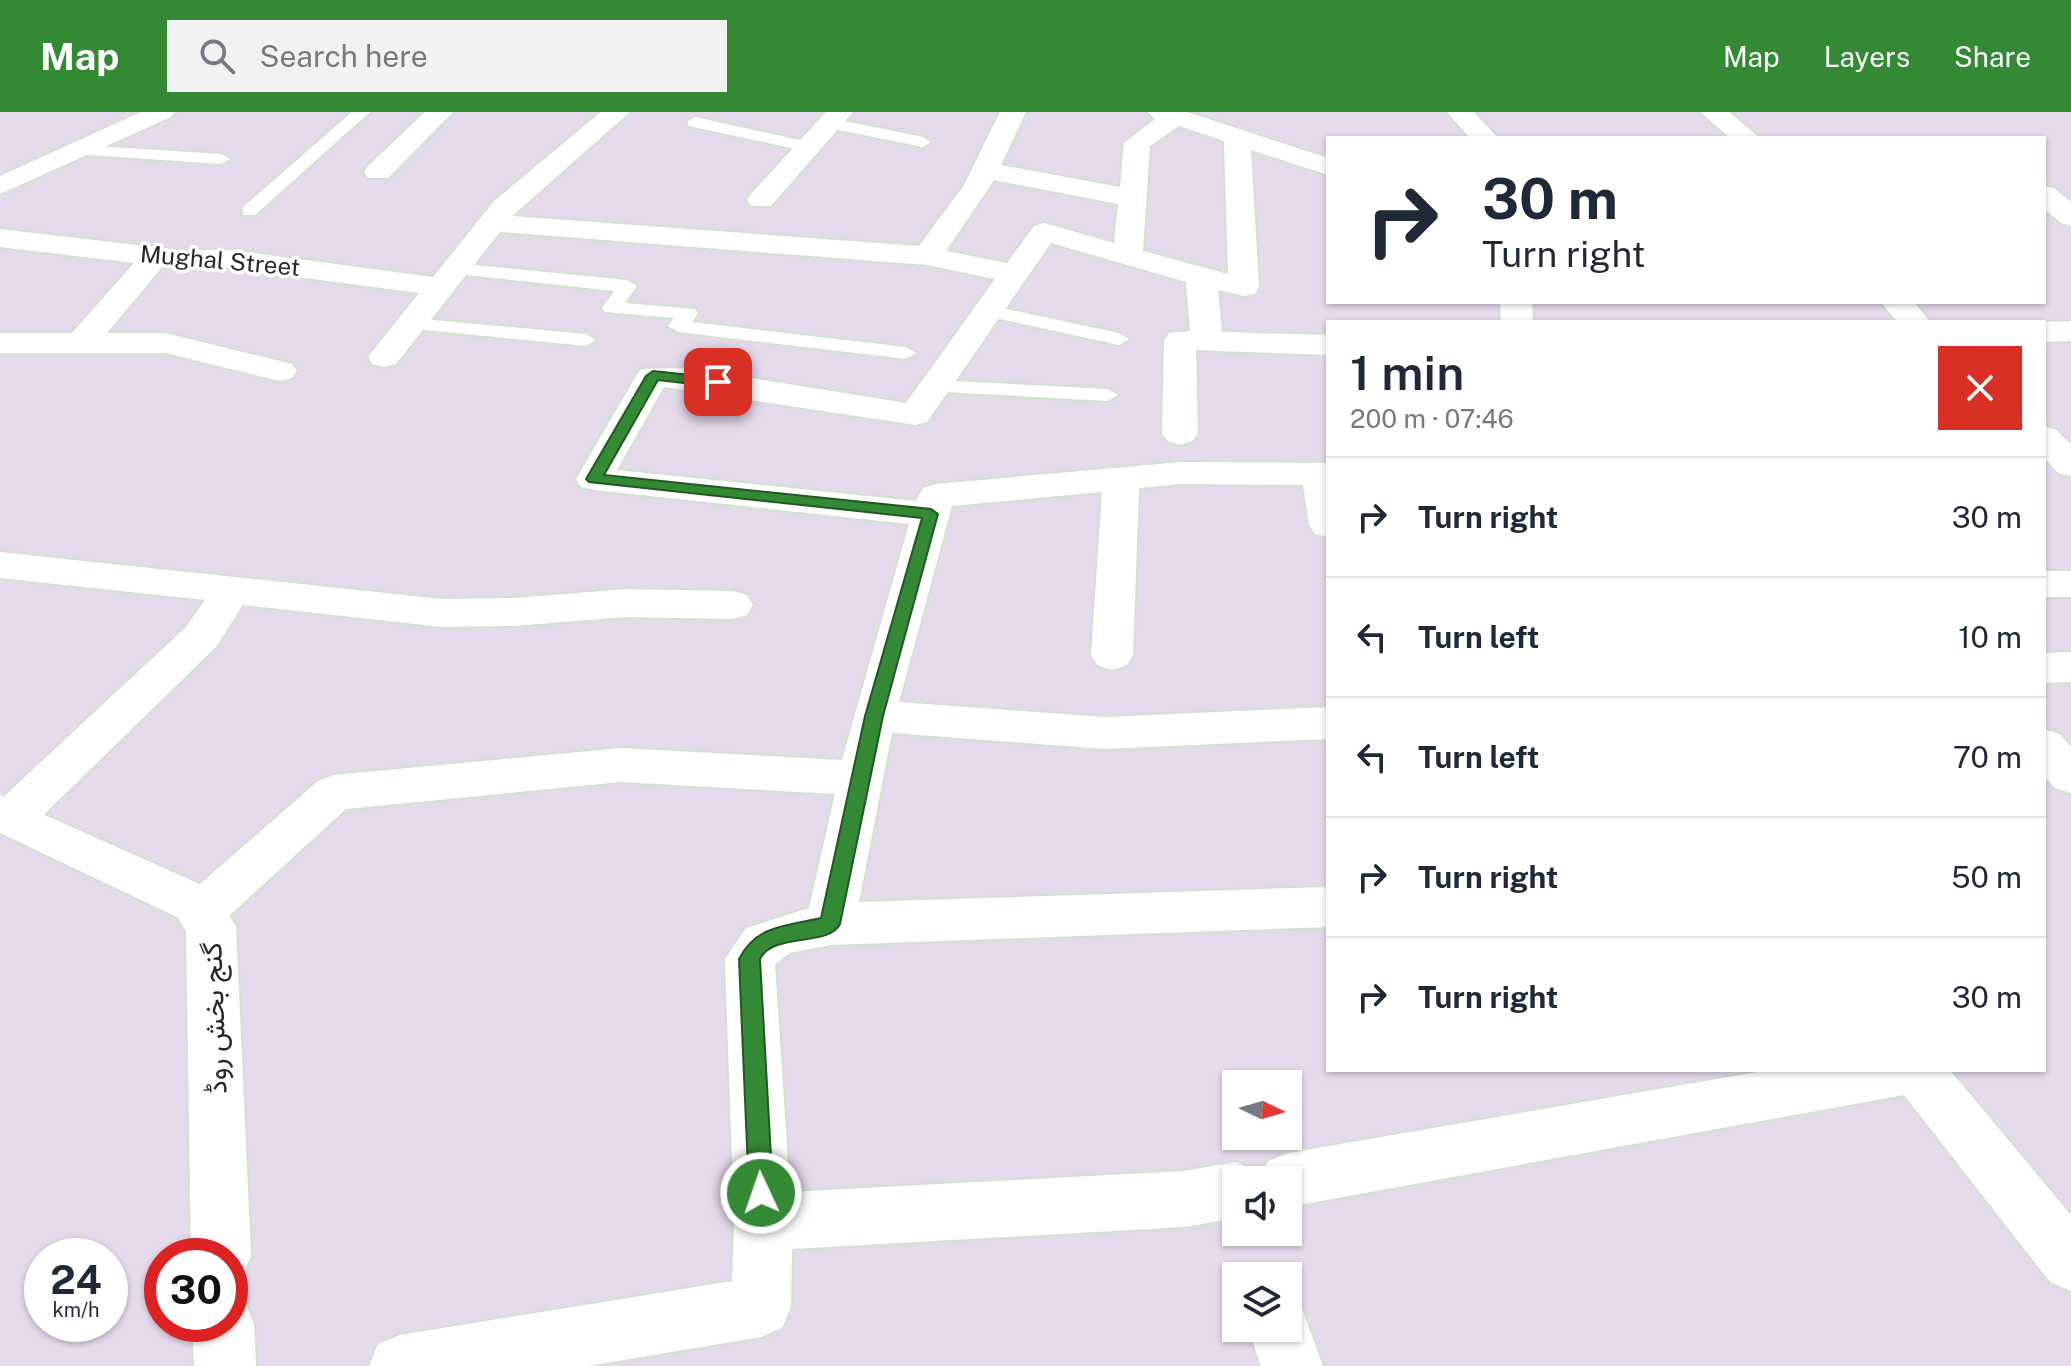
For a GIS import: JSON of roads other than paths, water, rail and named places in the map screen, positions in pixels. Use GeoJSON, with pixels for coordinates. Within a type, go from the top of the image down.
{"type":"FeatureCollection","features":[{"type":"Feature","properties":{"kind":"street"},"geometry":{"type":"LineString","coordinates":[[0,186],[162,112]]}},
{"type":"Feature","properties":{"kind":"street"},"geometry":{"type":"LineString","coordinates":[[378,172],[440,112]]}},
{"type":"Feature","properties":{"kind":"street"},"geometry":{"type":"LineString","coordinates":[[384,357],[504,207],[617,112]]}},
{"type":"Feature","properties":{"kind":"street"},"geometry":{"type":"LineString","coordinates":[[927,256],[984,170],[1013,112]]}},
{"type":"Feature","properties":{"kind":"street"},"geometry":{"type":"LineString","coordinates":[[1460,112],[1483,136]]}},
{"type":"Feature","properties":{"kind":"street"},"geometry":{"type":"LineString","coordinates":[[1713,112],[1744,136]]}},
{"type":"Feature","properties":{"kind":"street"},"geometry":{"type":"LineString","coordinates":[[1128,257],[1137,143],[1168,114],[1326,166]]}},
{"type":"Feature","properties":{"kind":"street"},"geometry":{"type":"LineString","coordinates":[[761,200],[835,118]]}},
{"type":"Feature","properties":{"kind":"street"},"geometry":{"type":"LineString","coordinates":[[931,514],[594,479],[653,376],[690,378],[915,415],[1044,232],[1244,287],[1237,139]]}},
{"type":"Feature","properties":{"kind":"street"},"geometry":{"type":"LineString","coordinates":[[984,170],[1133,198]]}},
{"type":"Feature","properties":{"kind":"street"},"geometry":{"type":"LineString","coordinates":[[2049,181],[2071,217]]}},
{"type":"Feature","properties":{"kind":"street"},"geometry":{"type":"LineString","coordinates":[[492,223],[927,256],[1014,274]]}},
{"type":"Feature","properties":{"kind":"street","name":"Mughal Street"},"geometry":{"type":"LineString","coordinates":[[0,238],[155,257],[230,259],[448,278]]}},
{"type":"Feature","properties":{"kind":"street"},"geometry":{"type":"LineString","coordinates":[[81,343],[155,257]]}},
{"type":"Feature","properties":{"kind":"street"},"geometry":{"type":"LineString","coordinates":[[1201,277],[1207,341]]}},
{"type":"Feature","properties":{"kind":"street"},"geometry":{"type":"LineString","coordinates":[[1899,304],[1912,320]]}},
{"type":"Feature","properties":{"kind":"street"},"geometry":{"type":"LineString","coordinates":[[2046,332],[2071,331]]}},
{"type":"Feature","properties":{"kind":"street"},"geometry":{"type":"LineString","coordinates":[[1180,434],[1180,340],[1326,345]]}},
{"type":"Feature","properties":{"kind":"street"},"geometry":{"type":"LineString","coordinates":[[0,343],[165,343],[280,371]]}},
{"type":"Feature","properties":{"kind":"street"},"geometry":{"type":"LineString","coordinates":[[2046,439],[2071,465]]}},
{"type":"Feature","properties":{"kind":"street"},"geometry":{"type":"LineString","coordinates":[[830,924],[874,716],[936,496],[1182,473],[1323,474],[1326,505]]}},
{"type":"Feature","properties":{"kind":"street"},"geometry":{"type":"LineString","coordinates":[[1112,655],[1121,479]]}},
{"type":"Feature","properties":{"kind":"street"},"geometry":{"type":"LineString","coordinates":[[0,565],[442,613],[514,612],[626,603],[733,605]]}},
{"type":"Feature","properties":{"kind":"street"},"geometry":{"type":"LineString","coordinates":[[2046,584],[2071,584]]}},
{"type":"Feature","properties":{"kind":"street"},"geometry":{"type":"LineString","coordinates":[[3,815],[201,637],[232,590]]}},
{"type":"Feature","properties":{"kind":"street"},"geometry":{"type":"LineString","coordinates":[[2046,668],[2071,667]]}},
{"type":"Feature","properties":{"kind":"street"},"geometry":{"type":"LineString","coordinates":[[874,716],[1105,733],[1326,723]]}},
{"type":"Feature","properties":{"kind":"street"},"geometry":{"type":"LineString","coordinates":[[2046,748],[2071,776]]}},
{"type":"Feature","properties":{"kind":"street"},"geometry":{"type":"LineString","coordinates":[[201,912],[334,793],[621,765],[861,778]]}},
{"type":"Feature","properties":{"kind":"street","name":"گنج بخش روڈ"},"geometry":{"type":"LineString","coordinates":[[3,815],[194,903],[211,926],[220,1238]]}},
{"type":"Feature","properties":{"kind":"street"},"geometry":{"type":"LineString","coordinates":[[400,1366],[761,1307],[763,1222],[750,959],[756,946],[767,939],[830,924],[1326,907]]}},
{"type":"Feature","properties":{"kind":"street"},"geometry":{"type":"LineString","coordinates":[[1302,1178],[1899,1072]]}},
{"type":"Feature","properties":{"kind":"street"},"geometry":{"type":"LineString","coordinates":[[1919,1072],[2071,1261]]}},
{"type":"Feature","properties":{"kind":"street"},"geometry":{"type":"LineString","coordinates":[[763,1222],[1184,1199],[1222,1192]]}},
{"type":"Feature","properties":{"kind":"street"},"geometry":{"type":"LineString","coordinates":[[224,1342],[225,1366]]}},
{"type":"Feature","properties":{"kind":"street"},"geometry":{"type":"LineString","coordinates":[[1284,1342],[1292,1366]]}},
{"type":"Feature","properties":{"kind":"lane"},"geometry":{"type":"LineString","coordinates":[[249,211],[362,112]]}},
{"type":"Feature","properties":{"kind":"lane"},"geometry":{"type":"LineString","coordinates":[[835,118],[923,142]]}},
{"type":"Feature","properties":{"kind":"lane"},"geometry":{"type":"LineString","coordinates":[[695,122],[809,147]]}},
{"type":"Feature","properties":{"kind":"lane"},"geometry":{"type":"LineString","coordinates":[[78,150],[221,159]]}},
{"type":"Feature","properties":{"kind":"lane"},"geometry":{"type":"LineString","coordinates":[[448,278],[627,286],[612,308],[688,313],[678,326],[906,353]]}},
{"type":"Feature","properties":{"kind":"lane"},"geometry":{"type":"LineString","coordinates":[[988,311],[1119,339]]}},
{"type":"Feature","properties":{"kind":"lane"},"geometry":{"type":"LineString","coordinates":[[411,324],[586,340]]}},
{"type":"Feature","properties":{"kind":"lane"},"geometry":{"type":"LineString","coordinates":[[936,386],[1107,395]]}}]}
